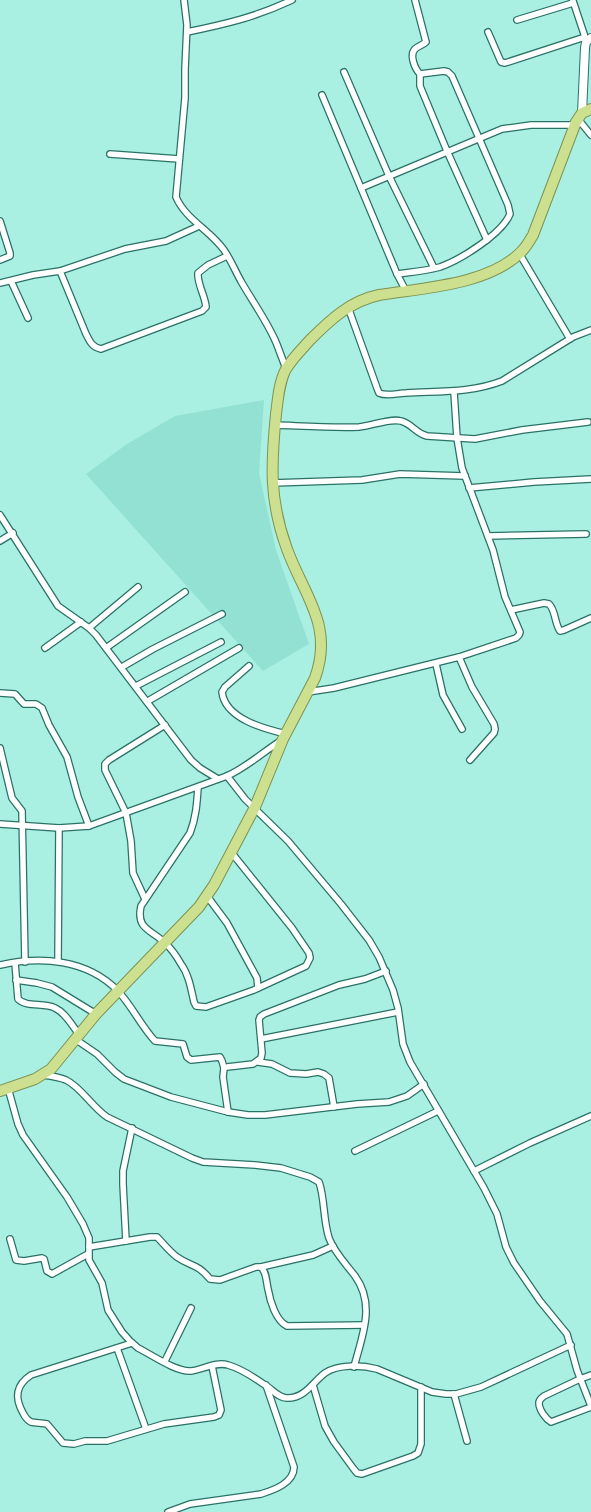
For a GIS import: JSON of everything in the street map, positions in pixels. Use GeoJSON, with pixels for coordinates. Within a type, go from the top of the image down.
{"type":"FeatureCollection","features":[{"type":"Feature","properties":{"kind":"highway"},"geometry":{"type":"LineString","coordinates":[[4,1089],[22,1084],[51,1069],[96,1014],[199,907],[207,896],[255,807],[285,737],[319,667],[322,645],[319,621],[286,546],[277,515],[272,483],[275,425],[280,389],[286,368],[315,335],[348,307],[367,297],[441,286],[474,278],[504,265],[520,253],[528,244],[539,221],[581,116]]}},
{"type":"Feature","properties":{"kind":"street"},"geometry":{"type":"LineString","coordinates":[[184,0],[187,13],[185,98],[176,196],[182,208],[215,239],[227,256],[275,340],[286,368]]}},
{"type":"Feature","properties":{"kind":"street"},"geometry":{"type":"LineString","coordinates":[[187,32],[253,17],[292,0]]}},
{"type":"Feature","properties":{"kind":"street"},"geometry":{"type":"LineString","coordinates":[[415,0],[426,42],[415,49],[413,53],[416,70],[420,74],[420,86],[487,240]]}},
{"type":"Feature","properties":{"kind":"street"},"geometry":{"type":"LineString","coordinates":[[517,20],[573,1],[588,39],[585,48],[581,116],[591,135]]}},
{"type":"Feature","properties":{"kind":"street"},"geometry":{"type":"LineString","coordinates":[[488,32],[501,62],[505,63],[588,39]]}},
{"type":"Feature","properties":{"kind":"street"},"geometry":{"type":"LineString","coordinates":[[398,274],[434,268],[454,261],[487,240],[503,226],[510,214],[508,205],[452,76],[444,71],[420,74]]}},
{"type":"Feature","properties":{"kind":"street"},"geometry":{"type":"LineString","coordinates":[[344,72],[389,176],[434,268]]}},
{"type":"Feature","properties":{"kind":"street"},"geometry":{"type":"LineString","coordinates":[[322,95],[406,291]]}},
{"type":"Feature","properties":{"kind":"street"},"geometry":{"type":"LineString","coordinates":[[361,188],[502,129],[581,116]]}},
{"type":"Feature","properties":{"kind":"street"},"geometry":{"type":"LineString","coordinates":[[110,154],[179,159]]}},
{"type":"Feature","properties":{"kind":"street"},"geometry":{"type":"LineString","coordinates":[[0,221],[10,253],[8,258],[0,260]]}},
{"type":"Feature","properties":{"kind":"street"},"geometry":{"type":"LineString","coordinates":[[0,283],[60,271],[125,249],[166,241],[199,226]]}},
{"type":"Feature","properties":{"kind":"street"},"geometry":{"type":"LineString","coordinates":[[520,253],[570,339]]}},
{"type":"Feature","properties":{"kind":"street"},"geometry":{"type":"LineString","coordinates":[[60,271],[86,334],[95,348],[101,349],[202,311],[206,307],[206,302],[198,273],[208,265],[227,256]]}},
{"type":"Feature","properties":{"kind":"street"},"geometry":{"type":"LineString","coordinates":[[11,281],[28,318]]}},
{"type":"Feature","properties":{"kind":"street"},"geometry":{"type":"LineString","coordinates":[[348,307],[379,393],[384,395],[454,392],[493,385],[570,339],[591,330]]}},
{"type":"Feature","properties":{"kind":"street"},"geometry":{"type":"LineString","coordinates":[[308,692],[334,688],[436,664],[516,638],[519,635],[519,628],[505,597],[493,550],[462,468],[457,438],[454,392]]}},
{"type":"Feature","properties":{"kind":"street"},"geometry":{"type":"LineString","coordinates":[[275,425],[347,427],[402,421],[420,435],[475,439],[522,430],[588,422]]}},
{"type":"Feature","properties":{"kind":"street"},"geometry":{"type":"LineString","coordinates":[[272,483],[362,480],[400,474],[465,476]]}},
{"type":"Feature","properties":{"kind":"street"},"geometry":{"type":"LineString","coordinates":[[469,488],[534,482],[591,480]]}},
{"type":"Feature","properties":{"kind":"street"},"geometry":{"type":"LineString","coordinates":[[0,515],[58,606],[90,628],[122,667],[191,760],[218,779]]}},
{"type":"Feature","properties":{"kind":"street"},"geometry":{"type":"LineString","coordinates":[[0,541],[13,533]]}},
{"type":"Feature","properties":{"kind":"street"},"geometry":{"type":"LineString","coordinates":[[488,536],[586,534]]}},
{"type":"Feature","properties":{"kind":"street"},"geometry":{"type":"LineString","coordinates":[[90,628],[138,587]]}},
{"type":"Feature","properties":{"kind":"street"},"geometry":{"type":"LineString","coordinates":[[106,648],[185,592]]}},
{"type":"Feature","properties":{"kind":"street"},"geometry":{"type":"LineString","coordinates":[[511,610],[544,603],[548,604],[553,610],[560,631],[591,618]]}},
{"type":"Feature","properties":{"kind":"street"},"geometry":{"type":"LineString","coordinates":[[122,667],[222,614]]}},
{"type":"Feature","properties":{"kind":"street"},"geometry":{"type":"LineString","coordinates":[[44,648],[81,622]]}},
{"type":"Feature","properties":{"kind":"street"},"geometry":{"type":"LineString","coordinates":[[136,686],[221,642]]}},
{"type":"Feature","properties":{"kind":"street"},"geometry":{"type":"LineString","coordinates":[[148,701],[239,648]]}},
{"type":"Feature","properties":{"kind":"street"},"geometry":{"type":"LineString","coordinates":[[459,657],[472,687],[496,728],[470,760]]}},
{"type":"Feature","properties":{"kind":"street"},"geometry":{"type":"LineString","coordinates":[[436,664],[443,695],[462,729]]}},
{"type":"Feature","properties":{"kind":"street"},"geometry":{"type":"LineString","coordinates":[[249,666],[225,687],[222,692],[222,698],[246,721],[285,737]]}},
{"type":"Feature","properties":{"kind":"street"},"geometry":{"type":"LineString","coordinates":[[0,693],[15,694],[24,704],[36,704],[42,708],[52,731],[67,757],[78,797],[89,826]]}},
{"type":"Feature","properties":{"kind":"street"},"geometry":{"type":"LineString","coordinates":[[145,900],[132,873],[132,841],[126,813],[107,778],[105,764],[166,725]]}},
{"type":"Feature","properties":{"kind":"street"},"geometry":{"type":"LineString","coordinates":[[0,824],[59,828],[89,826],[227,776],[242,768],[285,737]]}},
{"type":"Feature","properties":{"kind":"street"},"geometry":{"type":"LineString","coordinates":[[0,748],[12,798],[22,811],[25,962]]}},
{"type":"Feature","properties":{"kind":"street"},"geometry":{"type":"LineString","coordinates":[[227,776],[246,799],[288,841],[369,940],[394,990],[405,1052],[497,1214],[506,1247],[514,1263],[540,1301],[567,1334],[580,1378],[591,1406],[551,1422],[545,1418],[539,1404],[544,1396],[580,1378],[591,1375]]}},
{"type":"Feature","properties":{"kind":"street"},"geometry":{"type":"LineString","coordinates":[[198,787],[196,814],[190,833],[141,906],[139,918],[147,930],[165,943],[186,971],[196,1006],[206,1007],[254,990],[306,966],[310,958],[309,953],[288,922],[231,852]]}},
{"type":"Feature","properties":{"kind":"street"},"geometry":{"type":"LineString","coordinates":[[58,961],[59,828]]}},
{"type":"Feature","properties":{"kind":"street"},"geometry":{"type":"LineString","coordinates":[[207,896],[234,936],[257,978],[258,988]]}},
{"type":"Feature","properties":{"kind":"street"},"geometry":{"type":"LineString","coordinates":[[0,965],[46,960],[58,961],[79,967],[105,980],[119,992],[155,1041],[183,1044],[187,1056],[191,1060],[220,1057],[224,1068],[223,1077],[228,1112]]}},
{"type":"Feature","properties":{"kind":"street"},"geometry":{"type":"LineString","coordinates":[[14,963],[17,994],[21,1002],[49,1006],[59,1010],[77,1037],[114,1072],[124,1079],[171,1097],[228,1112],[265,1115],[389,1102],[407,1096],[424,1084]]}},
{"type":"Feature","properties":{"kind":"street"},"geometry":{"type":"LineString","coordinates":[[258,1062],[262,1054],[259,1020],[264,1014],[339,985],[366,979],[386,971]]}},
{"type":"Feature","properties":{"kind":"street"},"geometry":{"type":"LineString","coordinates":[[16,980],[52,987],[96,1014]]}},
{"type":"Feature","properties":{"kind":"street"},"geometry":{"type":"LineString","coordinates":[[261,1039],[398,1012]]}},
{"type":"Feature","properties":{"kind":"street"},"geometry":{"type":"LineString","coordinates":[[224,1068],[258,1062],[272,1064],[290,1073],[306,1074],[318,1072],[324,1074],[329,1078],[334,1107]]}},
{"type":"Feature","properties":{"kind":"street"},"geometry":{"type":"LineString","coordinates":[[43,1074],[71,1083],[102,1114],[177,1152],[203,1162],[269,1166],[316,1179],[321,1188],[329,1238],[365,1294],[367,1312],[354,1367]]}},
{"type":"Feature","properties":{"kind":"street"},"geometry":{"type":"LineString","coordinates":[[4,1089],[18,1124],[28,1142],[67,1197],[83,1224],[88,1238],[88,1254],[92,1267],[102,1283],[106,1305],[110,1314],[132,1343],[165,1362],[185,1371],[227,1364],[266,1385],[283,1398],[302,1394],[331,1370],[354,1367],[370,1367],[432,1392],[454,1394],[481,1387],[571,1345]]}},
{"type":"Feature","properties":{"kind":"street"},"geometry":{"type":"LineString","coordinates":[[355,1150],[438,1111]]}},
{"type":"Feature","properties":{"kind":"street"},"geometry":{"type":"LineString","coordinates":[[474,1171],[530,1143],[591,1116]]}},
{"type":"Feature","properties":{"kind":"street"},"geometry":{"type":"LineString","coordinates":[[126,1241],[122,1184],[132,1128]]}},
{"type":"Feature","properties":{"kind":"street"},"geometry":{"type":"LineString","coordinates":[[89,1247],[158,1237],[178,1258],[199,1267],[210,1279],[215,1280],[256,1267],[313,1255],[333,1246]]}},
{"type":"Feature","properties":{"kind":"street"},"geometry":{"type":"LineString","coordinates":[[10,1239],[16,1260],[24,1261],[42,1258],[44,1259],[47,1271],[52,1274],[88,1254]]}},
{"type":"Feature","properties":{"kind":"street"},"geometry":{"type":"LineString","coordinates":[[261,1267],[266,1273],[270,1299],[282,1324],[288,1326],[364,1325]]}},
{"type":"Feature","properties":{"kind":"street"},"geometry":{"type":"LineString","coordinates":[[165,1362],[190,1308]]}},
{"type":"Feature","properties":{"kind":"street"},"geometry":{"type":"LineString","coordinates":[[132,1343],[32,1375],[24,1380],[18,1392],[19,1406],[26,1418],[30,1421],[48,1424],[59,1439],[63,1443],[68,1444],[86,1441],[107,1441],[164,1424],[214,1417],[219,1415],[221,1405],[212,1366]]}},
{"type":"Feature","properties":{"kind":"street"},"geometry":{"type":"LineString","coordinates":[[117,1348],[146,1429]]}},
{"type":"Feature","properties":{"kind":"street"},"geometry":{"type":"LineString","coordinates":[[168,1512],[190,1504],[272,1491],[291,1477],[294,1467],[266,1385]]}},
{"type":"Feature","properties":{"kind":"street"},"geometry":{"type":"LineString","coordinates":[[313,1385],[328,1434],[352,1468],[362,1474],[418,1453],[421,1444],[421,1387]]}},
{"type":"Feature","properties":{"kind":"street"},"geometry":{"type":"LineString","coordinates":[[454,1394],[467,1441]]}},
{"type":"Feature","properties":{"kind":"shaded area"},"geometry":{"type":"Polygon","coordinates":[[[264,400],[259,473],[276,550],[309,644],[263,671],[86,474],[127,444],[175,416],[264,400]]]}}]}
